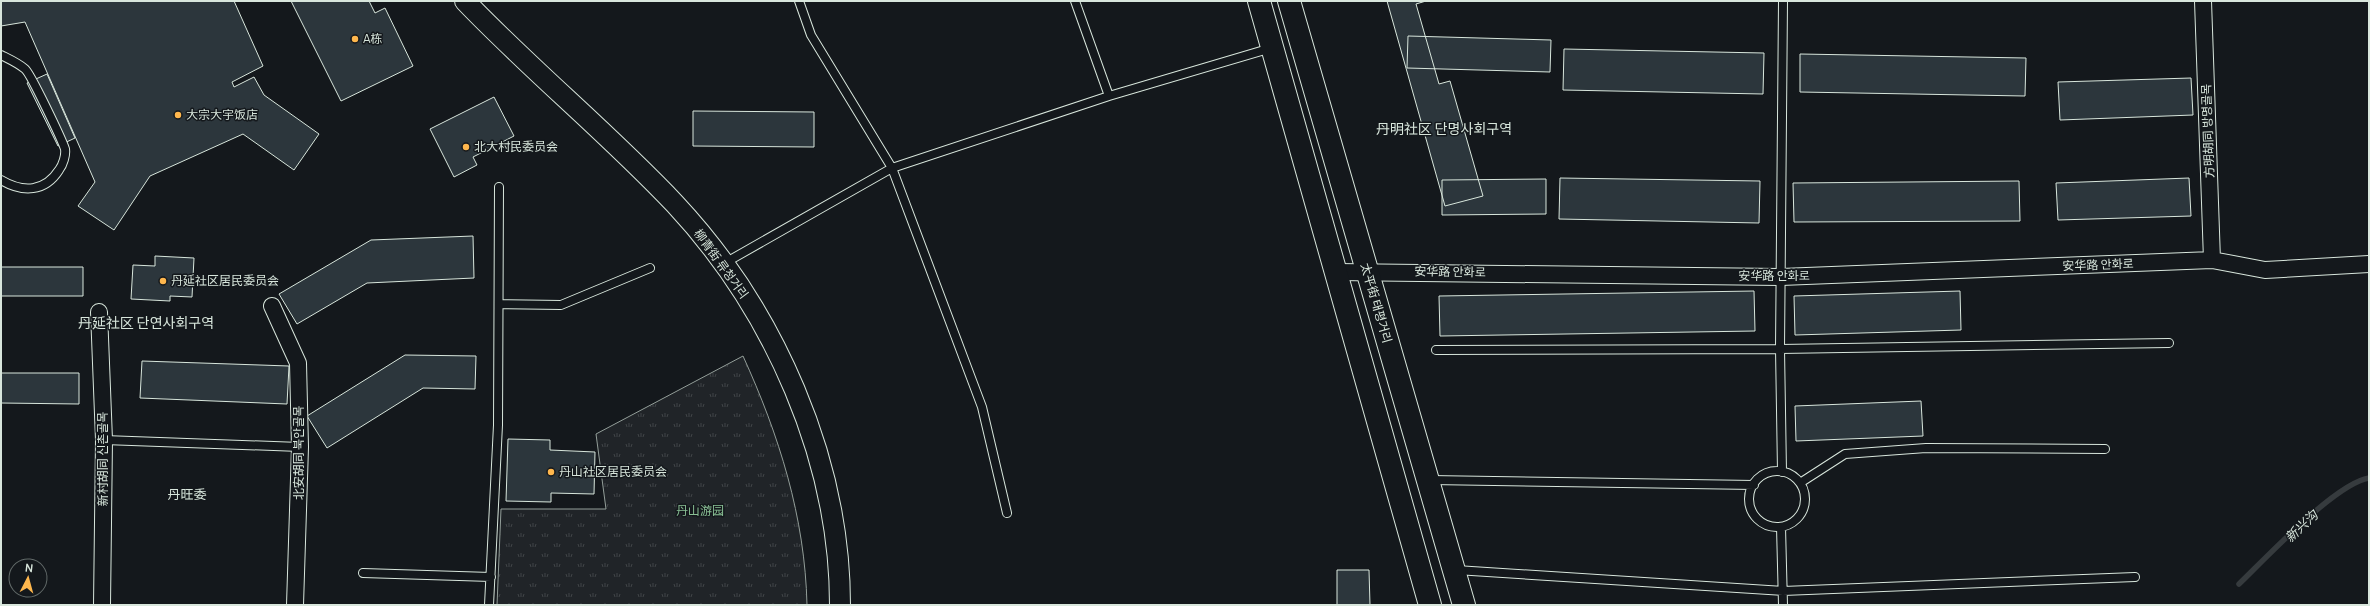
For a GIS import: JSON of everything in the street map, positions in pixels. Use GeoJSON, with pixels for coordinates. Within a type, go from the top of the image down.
{"type":"FeatureCollection","features":[{"type":"Feature","properties":{"kind":"main road"},"geometry":{"type":"LineString","coordinates":[[1259,1],[1430,605]]}},
{"type":"Feature","properties":{"kind":"main road","name":"太平街 태평거리"},"geometry":{"type":"LineString","coordinates":[[1289,1],[1464,605]]}},
{"type":"Feature","properties":{"kind":"street","name":"柳青街 류청거리"},"geometry":{"type":"LineString","coordinates":[[464,1],[628,156],[676,205],[723,264],[748,301],[798,397],[825,486],[840,572],[840,605]]}},
{"type":"Feature","properties":{"kind":"street","name":"方明胡同 방명골목"},"geometry":{"type":"LineString","coordinates":[[2203,1],[2212,260]]}},
{"type":"Feature","properties":{"kind":"street","name":"安华路 안화로"},"geometry":{"type":"LineString","coordinates":[[1336,272],[1366,271],[1781,277],[2212,260],[2265,270],[2369,264]]}},
{"type":"Feature","properties":{"kind":"street","name":"北安胡同 북안골목"},"geometry":{"type":"LineString","coordinates":[[272,306],[298,363],[300,447],[295,605]]}},
{"type":"Feature","properties":{"kind":"street","name":"新村胡同 신촌골목"},"geometry":{"type":"LineString","coordinates":[[99,312],[104,440],[102,605]]}},
{"type":"Feature","properties":{"kind":"lane"},"geometry":{"type":"LineString","coordinates":[[799,1],[811,35],[892,168],[982,407],[1007,514]]}},
{"type":"Feature","properties":{"kind":"lane"},"geometry":{"type":"LineString","coordinates":[[1075,1],[1109,96]]}},
{"type":"Feature","properties":{"kind":"lane"},"geometry":{"type":"LineString","coordinates":[[1782,1],[1780,349],[1782,472]]}},
{"type":"Feature","properties":{"kind":"lane"},"geometry":{"type":"LineString","coordinates":[[723,264],[892,168],[1109,96],[1272,48]]}},
{"type":"Feature","properties":{"kind":"lane"},"geometry":{"type":"LineString","coordinates":[[1,55],[26,70],[65,150],[62,165],[57,174],[48,184],[38,188],[18,187],[1,180]]}},
{"type":"Feature","properties":{"kind":"lane"},"geometry":{"type":"LineString","coordinates":[[489,605],[498,425],[499,187]]}},
{"type":"Feature","properties":{"kind":"lane"},"geometry":{"type":"LineString","coordinates":[[499,304],[561,306],[650,268]]}},
{"type":"Feature","properties":{"kind":"lane"},"geometry":{"type":"LineString","coordinates":[[1436,350],[1780,349],[2169,343]]}},
{"type":"Feature","properties":{"kind":"lane"},"geometry":{"type":"LineString","coordinates":[[104,440],[300,447]]}},
{"type":"Feature","properties":{"kind":"lane"},"geometry":{"type":"LineString","coordinates":[[1800,483],[1845,454],[1926,448],[2106,449]]}},
{"type":"Feature","properties":{"kind":"lane"},"geometry":{"type":"LineString","coordinates":[[1782,472],[1795,478],[1800,483],[1804,491],[1803,510],[1791,524],[1782,527],[1764,524],[1752,511],[1750,493],[1754,485],[1766,474],[1782,472]]}},
{"type":"Feature","properties":{"kind":"lane"},"geometry":{"type":"LineString","coordinates":[[1427,480],[1754,485]]}},
{"type":"Feature","properties":{"kind":"lane"},"geometry":{"type":"LineString","coordinates":[[1782,527],[1783,605]]}},
{"type":"Feature","properties":{"kind":"lane"},"geometry":{"type":"LineString","coordinates":[[1454,570],[1783,591],[2135,577]]}},
{"type":"Feature","properties":{"kind":"lane"},"geometry":{"type":"LineString","coordinates":[[363,573],[491,577]]}},
{"type":"Feature","properties":{"kind":"green space","name":"丹山游园"},"geometry":{"type":"Polygon","coordinates":[[[743,356],[768,416],[788,477],[801,540],[807,605],[497,605],[501,509],[606,509],[596,434],[743,356]]]}},
{"type":"Feature","properties":{"kind":"building","name":"大宗大宇饭店"},"geometry":{"type":"Polygon","coordinates":[[[1,1],[234,1],[263,66],[232,82],[234,87],[254,77],[264,95],[319,134],[294,170],[243,134],[150,176],[114,230],[78,206],[95,182],[25,22],[1,26],[1,1]]]}},
{"type":"Feature","properties":{"kind":"building","name":"A栋"},"geometry":{"type":"Polygon","coordinates":[[[291,1],[369,1],[375,13],[385,8],[413,66],[341,101],[291,1]]]}},
{"type":"Feature","properties":{"kind":"building"},"geometry":{"type":"Polygon","coordinates":[[[1387,1],[1426,1],[1416,4],[1439,84],[1450,81],[1483,196],[1445,206],[1387,1]]]}},
{"type":"Feature","properties":{"kind":"building"},"geometry":{"type":"Polygon","coordinates":[[[1408,36],[1551,40],[1550,72],[1407,68],[1408,36]]]}},
{"type":"Feature","properties":{"kind":"building"},"geometry":{"type":"Polygon","coordinates":[[[1564,49],[1764,53],[1763,94],[1563,90],[1564,49]]]}},
{"type":"Feature","properties":{"kind":"building"},"geometry":{"type":"Polygon","coordinates":[[[1800,54],[2026,58],[2025,96],[1800,92],[1800,54]]]}},
{"type":"Feature","properties":{"kind":"building"},"geometry":{"type":"Polygon","coordinates":[[[47,74],[75,138],[58,146],[27,83],[47,74]]]}},
{"type":"Feature","properties":{"kind":"building"},"geometry":{"type":"Polygon","coordinates":[[[2191,78],[2193,115],[2060,120],[2058,82],[2191,78]]]}},
{"type":"Feature","properties":{"kind":"building","name":"北大村民委员会"},"geometry":{"type":"Polygon","coordinates":[[[494,97],[514,136],[473,157],[477,165],[454,177],[430,129],[494,97]]]}},
{"type":"Feature","properties":{"kind":"building"},"geometry":{"type":"Polygon","coordinates":[[[693,111],[814,112],[814,147],[693,146],[693,111]]]}},
{"type":"Feature","properties":{"kind":"building"},"geometry":{"type":"Polygon","coordinates":[[[1560,178],[1760,181],[1759,223],[1559,219],[1560,178]]]}},
{"type":"Feature","properties":{"kind":"building"},"geometry":{"type":"Polygon","coordinates":[[[2189,178],[2191,216],[2058,220],[2056,183],[2189,178]]]}},
{"type":"Feature","properties":{"kind":"building"},"geometry":{"type":"Polygon","coordinates":[[[1546,179],[1546,214],[1442,215],[1442,180],[1546,179]]]}},
{"type":"Feature","properties":{"kind":"building"},"geometry":{"type":"Polygon","coordinates":[[[2019,181],[2020,221],[1794,222],[1793,183],[2019,181]]]}},
{"type":"Feature","properties":{"kind":"building"},"geometry":{"type":"Polygon","coordinates":[[[473,236],[474,278],[367,283],[297,324],[279,294],[371,240],[473,236]]]}},
{"type":"Feature","properties":{"kind":"building","name":"丹延社区居民委员会"},"geometry":{"type":"Polygon","coordinates":[[[155,256],[194,258],[192,297],[170,296],[170,301],[131,299],[133,265],[155,266],[155,256]]]}},
{"type":"Feature","properties":{"kind":"building"},"geometry":{"type":"Polygon","coordinates":[[[1,267],[83,267],[83,296],[1,296],[1,267]]]}},
{"type":"Feature","properties":{"kind":"building"},"geometry":{"type":"Polygon","coordinates":[[[1754,291],[1755,331],[1440,336],[1439,296],[1754,291]]]}},
{"type":"Feature","properties":{"kind":"building"},"geometry":{"type":"Polygon","coordinates":[[[1960,291],[1961,330],[1795,335],[1794,296],[1960,291]]]}},
{"type":"Feature","properties":{"kind":"building"},"geometry":{"type":"Polygon","coordinates":[[[405,355],[476,356],[475,389],[423,388],[327,448],[307,416],[405,355]]]}},
{"type":"Feature","properties":{"kind":"building"},"geometry":{"type":"Polygon","coordinates":[[[142,361],[289,366],[287,404],[140,398],[142,361]]]}},
{"type":"Feature","properties":{"kind":"building"},"geometry":{"type":"Polygon","coordinates":[[[1,373],[79,373],[79,404],[1,403],[1,373]]]}},
{"type":"Feature","properties":{"kind":"building"},"geometry":{"type":"Polygon","coordinates":[[[1921,401],[1923,436],[1796,441],[1795,406],[1921,401]]]}},
{"type":"Feature","properties":{"kind":"building","name":"丹山社区居民委员会"},"geometry":{"type":"Polygon","coordinates":[[[508,439],[550,440],[550,450],[595,452],[594,494],[551,493],[551,502],[506,501],[508,439]]]}},
{"type":"Feature","properties":{"kind":"building"},"geometry":{"type":"Polygon","coordinates":[[[1337,570],[1369,570],[1370,605],[1337,605],[1337,570]]]}},
{"type":"Feature","properties":{"kind":"waterway","name":"新兴沟"},"geometry":{"type":"LineString","coordinates":[[2239,584],[2283,540],[2320,507],[2355,483],[2369,478]]}},
{"type":"Feature","properties":{"kind":"place","name":"A栋"},"geometry":{"type":"Point","coordinates":[355,39]}},
{"type":"Feature","properties":{"kind":"place","name":"大宗大宇饭店"},"geometry":{"type":"Point","coordinates":[178,115]}},
{"type":"Feature","properties":{"kind":"place","name":"北大村民委员会"},"geometry":{"type":"Point","coordinates":[466,147]}},
{"type":"Feature","properties":{"kind":"place","name":"丹延社区居民委员会"},"geometry":{"type":"Point","coordinates":[163,281]}},
{"type":"Feature","properties":{"kind":"place","name":"丹山社区居民委员会"},"geometry":{"type":"Point","coordinates":[551,472]}},
{"type":"Feature","properties":{"kind":"district","name":"丹明社区 단명사회구역"},"geometry":{"type":"Point","coordinates":[1444,129]}},
{"type":"Feature","properties":{"kind":"district","name":"丹延社区 단연사회구역"},"geometry":{"type":"Point","coordinates":[146,323]}},
{"type":"Feature","properties":{"kind":"district","name":"丹旺委"},"geometry":{"type":"Point","coordinates":[187,494]}}]}
